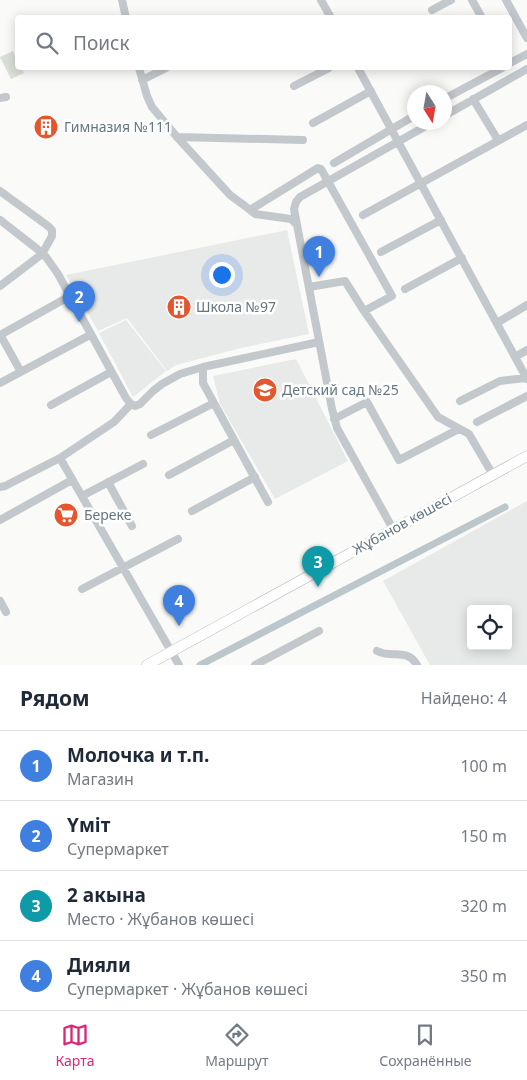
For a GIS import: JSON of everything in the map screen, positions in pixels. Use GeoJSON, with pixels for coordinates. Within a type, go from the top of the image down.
{"type":"FeatureCollection","features":[{"type":"Feature","properties":{"kind":"main road","name":"Жұбанов көшесі"},"geometry":{"type":"LineString","coordinates":[[147,665],[527,456]]}},
{"type":"Feature","properties":{"kind":"street"},"geometry":{"type":"LineString","coordinates":[[321,0],[329,15]]}},
{"type":"Feature","properties":{"kind":"street"},"geometry":{"type":"LineString","coordinates":[[432,10],[451,0]]}},
{"type":"Feature","properties":{"kind":"street"},"geometry":{"type":"LineString","coordinates":[[472,0],[480,15]]}},
{"type":"Feature","properties":{"kind":"street"},"geometry":{"type":"LineString","coordinates":[[506,0],[526,34]]}},
{"type":"Feature","properties":{"kind":"street"},"geometry":{"type":"LineString","coordinates":[[125,1],[126,15]]}},
{"type":"Feature","properties":{"kind":"street"},"geometry":{"type":"LineString","coordinates":[[512,63],[527,54]]}},
{"type":"Feature","properties":{"kind":"street"},"geometry":{"type":"LineString","coordinates":[[452,112],[527,69]]}},
{"type":"Feature","properties":{"kind":"street"},"geometry":{"type":"LineString","coordinates":[[140,70],[152,106],[177,137],[230,195],[255,214],[291,220],[298,226]]}},
{"type":"Feature","properties":{"kind":"street"},"geometry":{"type":"LineString","coordinates":[[142,80],[162,70]]}},
{"type":"Feature","properties":{"kind":"street"},"geometry":{"type":"LineString","coordinates":[[294,86],[325,70]]}},
{"type":"Feature","properties":{"kind":"street"},"geometry":{"type":"LineString","coordinates":[[359,70],[527,378],[500,381],[460,401]]}},
{"type":"Feature","properties":{"kind":"street"},"geometry":{"type":"LineString","coordinates":[[452,96],[498,70]]}},
{"type":"Feature","properties":{"kind":"street"},"geometry":{"type":"LineString","coordinates":[[313,123],[371,91]]}},
{"type":"Feature","properties":{"kind":"street"},"geometry":{"type":"LineString","coordinates":[[473,100],[498,140]]}},
{"type":"Feature","properties":{"kind":"street"},"geometry":{"type":"LineString","coordinates":[[334,163],[407,120]]}},
{"type":"Feature","properties":{"kind":"street"},"geometry":{"type":"LineString","coordinates":[[363,215],[527,125]]}},
{"type":"Feature","properties":{"kind":"street"},"geometry":{"type":"LineString","coordinates":[[393,530],[337,428],[334,419],[294,209],[300,197],[419,130]]}},
{"type":"Feature","properties":{"kind":"street"},"geometry":{"type":"LineString","coordinates":[[177,137],[303,140]]}},
{"type":"Feature","properties":{"kind":"street"},"geometry":{"type":"LineString","coordinates":[[250,210],[318,168],[321,169],[392,296],[364,311]]}},
{"type":"Feature","properties":{"kind":"street"},"geometry":{"type":"LineString","coordinates":[[0,191],[52,230],[52,236],[42,254],[0,286]]}},
{"type":"Feature","properties":{"kind":"street"},"geometry":{"type":"LineString","coordinates":[[0,220],[46,257],[58,274],[111,372],[131,404],[135,406],[140,404],[152,391],[180,374],[203,367],[319,342]]}},
{"type":"Feature","properties":{"kind":"street"},"geometry":{"type":"LineString","coordinates":[[382,252],[441,220]]}},
{"type":"Feature","properties":{"kind":"street"},"geometry":{"type":"LineString","coordinates":[[405,289],[462,258]]}},
{"type":"Feature","properties":{"kind":"street"},"geometry":{"type":"LineString","coordinates":[[309,287],[345,281],[438,417],[469,434],[493,475]]}},
{"type":"Feature","properties":{"kind":"street"},"geometry":{"type":"LineString","coordinates":[[21,372],[2,338],[2,334],[70,296]]}},
{"type":"Feature","properties":{"kind":"street"},"geometry":{"type":"LineString","coordinates":[[497,323],[527,305]]}},
{"type":"Feature","properties":{"kind":"street"},"geometry":{"type":"LineString","coordinates":[[0,383],[90,335]]}},
{"type":"Feature","properties":{"kind":"street"},"geometry":{"type":"LineString","coordinates":[[515,357],[527,350]]}},
{"type":"Feature","properties":{"kind":"street"},"geometry":{"type":"LineString","coordinates":[[203,367],[203,383],[268,502]]}},
{"type":"Feature","properties":{"kind":"street"},"geometry":{"type":"LineString","coordinates":[[51,405],[111,372]]}},
{"type":"Feature","properties":{"kind":"street"},"geometry":{"type":"LineString","coordinates":[[477,422],[527,396]]}},
{"type":"Feature","properties":{"kind":"street"},"geometry":{"type":"LineString","coordinates":[[334,419],[367,402],[399,460],[459,429]]}},
{"type":"Feature","properties":{"kind":"street"},"geometry":{"type":"LineString","coordinates":[[152,435],[214,403]]}},
{"type":"Feature","properties":{"kind":"street"},"geometry":{"type":"LineString","coordinates":[[0,487],[60,458],[114,422],[131,404]]}},
{"type":"Feature","properties":{"kind":"street"},"geometry":{"type":"LineString","coordinates":[[169,475],[234,440]]}},
{"type":"Feature","properties":{"kind":"street"},"geometry":{"type":"LineString","coordinates":[[60,458],[180,665]]}},
{"type":"Feature","properties":{"kind":"street"},"geometry":{"type":"LineString","coordinates":[[82,496],[143,464]]}},
{"type":"Feature","properties":{"kind":"street"},"geometry":{"type":"LineString","coordinates":[[192,511],[255,477]]}},
{"type":"Feature","properties":{"kind":"street"},"geometry":{"type":"LineString","coordinates":[[0,520],[72,480]]}},
{"type":"Feature","properties":{"kind":"street"},"geometry":{"type":"LineString","coordinates":[[108,482],[132,526]]}},
{"type":"Feature","properties":{"kind":"street"},"geometry":{"type":"LineString","coordinates":[[82,589],[178,539]]}},
{"type":"Feature","properties":{"kind":"street"},"geometry":{"type":"LineString","coordinates":[[0,601],[6,612]]}},
{"type":"Feature","properties":{"kind":"street"},"geometry":{"type":"LineString","coordinates":[[256,665],[319,631]]}},
{"type":"Feature","properties":{"kind":"street"},"geometry":{"type":"LineString","coordinates":[[377,651],[387,654],[407,655],[417,665]]}},
{"type":"Feature","properties":{"kind":"shaded area"},"geometry":{"type":"Polygon","coordinates":[[[13,51],[15,56],[15,70],[22,70],[24,73],[11,79],[0,57],[13,51]]]}},
{"type":"Feature","properties":{"kind":"shaded area"},"geometry":{"type":"Polygon","coordinates":[[[287,230],[309,334],[241,348],[176,365],[167,371],[127,318],[98,331],[66,275],[287,230]]]}},
{"type":"Feature","properties":{"kind":"shaded area"},"geometry":{"type":"Polygon","coordinates":[[[126,320],[166,371],[133,397],[99,333],[126,320]]]}},
{"type":"Feature","properties":{"kind":"shaded area"},"geometry":{"type":"Polygon","coordinates":[[[296,359],[348,461],[275,499],[220,404],[213,376],[296,359]]]}},
{"type":"Feature","properties":{"kind":"shaded area"},"geometry":{"type":"Polygon","coordinates":[[[527,501],[527,665],[430,665],[383,581],[527,501]]]}},
{"type":"Feature","properties":{"kind":"waterway"},"geometry":{"type":"LineString","coordinates":[[200,665],[505,507]]}},
{"type":"Feature","properties":{"kind":"place","name":"Гимназия №111"},"geometry":{"type":"Point","coordinates":[46,127]}},
{"type":"Feature","properties":{"kind":"place","name":"Молочка и т.п."},"geometry":{"type":"Point","coordinates":[319,277]}},
{"type":"Feature","properties":{"kind":"place","name":"Школа №97"},"geometry":{"type":"Point","coordinates":[179,307]}},
{"type":"Feature","properties":{"kind":"place","name":"Үміт"},"geometry":{"type":"Point","coordinates":[79,322]}},
{"type":"Feature","properties":{"kind":"place","name":"Детский сад №25"},"geometry":{"type":"Point","coordinates":[265,390]}},
{"type":"Feature","properties":{"kind":"place","name":"Береке"},"geometry":{"type":"Point","coordinates":[66,515]}},
{"type":"Feature","properties":{"kind":"place","name":"2 акына"},"geometry":{"type":"Point","coordinates":[318,587]}},
{"type":"Feature","properties":{"kind":"place","name":"Дияли"},"geometry":{"type":"Point","coordinates":[179,626]}}]}
